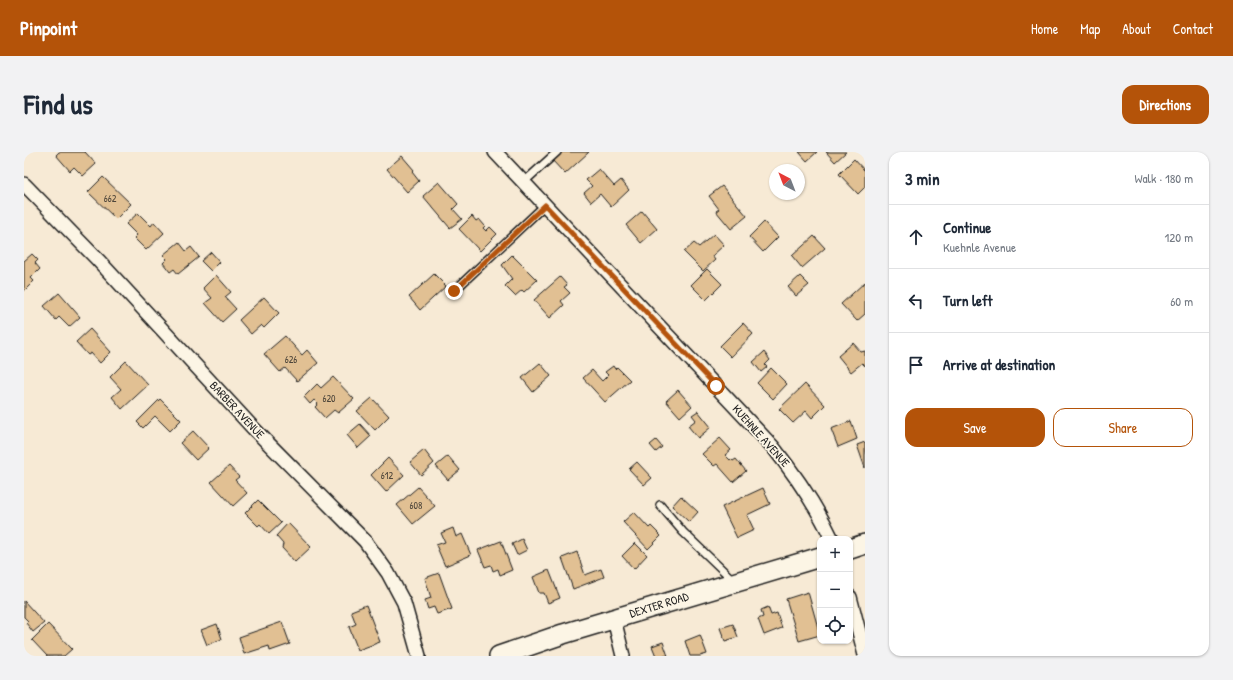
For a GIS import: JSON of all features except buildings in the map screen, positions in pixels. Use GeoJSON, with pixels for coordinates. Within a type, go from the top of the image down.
{"type":"FeatureCollection","features":[{"type":"Feature","properties":{"kind":"main road"},"geometry":{"type":"LineString","coordinates":[[853,547],[865,544]]}},
{"type":"Feature","properties":{"kind":"main road","name":"DEXTER ROAD"},"geometry":{"type":"LineString","coordinates":[[499,656],[614,619],[817,559]]}},
{"type":"Feature","properties":{"kind":"street","name":"KUEHNLE AVENUE"},"geometry":{"type":"LineString","coordinates":[[495,152],[773,447],[798,478],[824,521],[831,536]]}},
{"type":"Feature","properties":{"kind":"street","name":"BARBER AVENUE"},"geometry":{"type":"LineString","coordinates":[[24,184],[98,260],[254,429],[365,542],[388,573],[404,603],[419,656]]}},
{"type":"Feature","properties":{"kind":"street"},"geometry":{"type":"LineString","coordinates":[[853,608],[865,655]]}},
{"type":"Feature","properties":{"kind":"street"},"geometry":{"type":"LineString","coordinates":[[614,619],[623,656]]}},
{"type":"Feature","properties":{"kind":"lane"},"geometry":{"type":"LineString","coordinates":[[524,182],[557,152]]}},
{"type":"Feature","properties":{"kind":"lane"},"geometry":{"type":"LineString","coordinates":[[454,291],[545,205]]}},
{"type":"Feature","properties":{"kind":"lane"},"geometry":{"type":"LineString","coordinates":[[660,505],[683,532],[736,582]]}},
{"type":"Feature","properties":{"kind":"route"},"geometry":{"type":"LineString","coordinates":[[454,291],[545,205],[716,386]]}}]}
